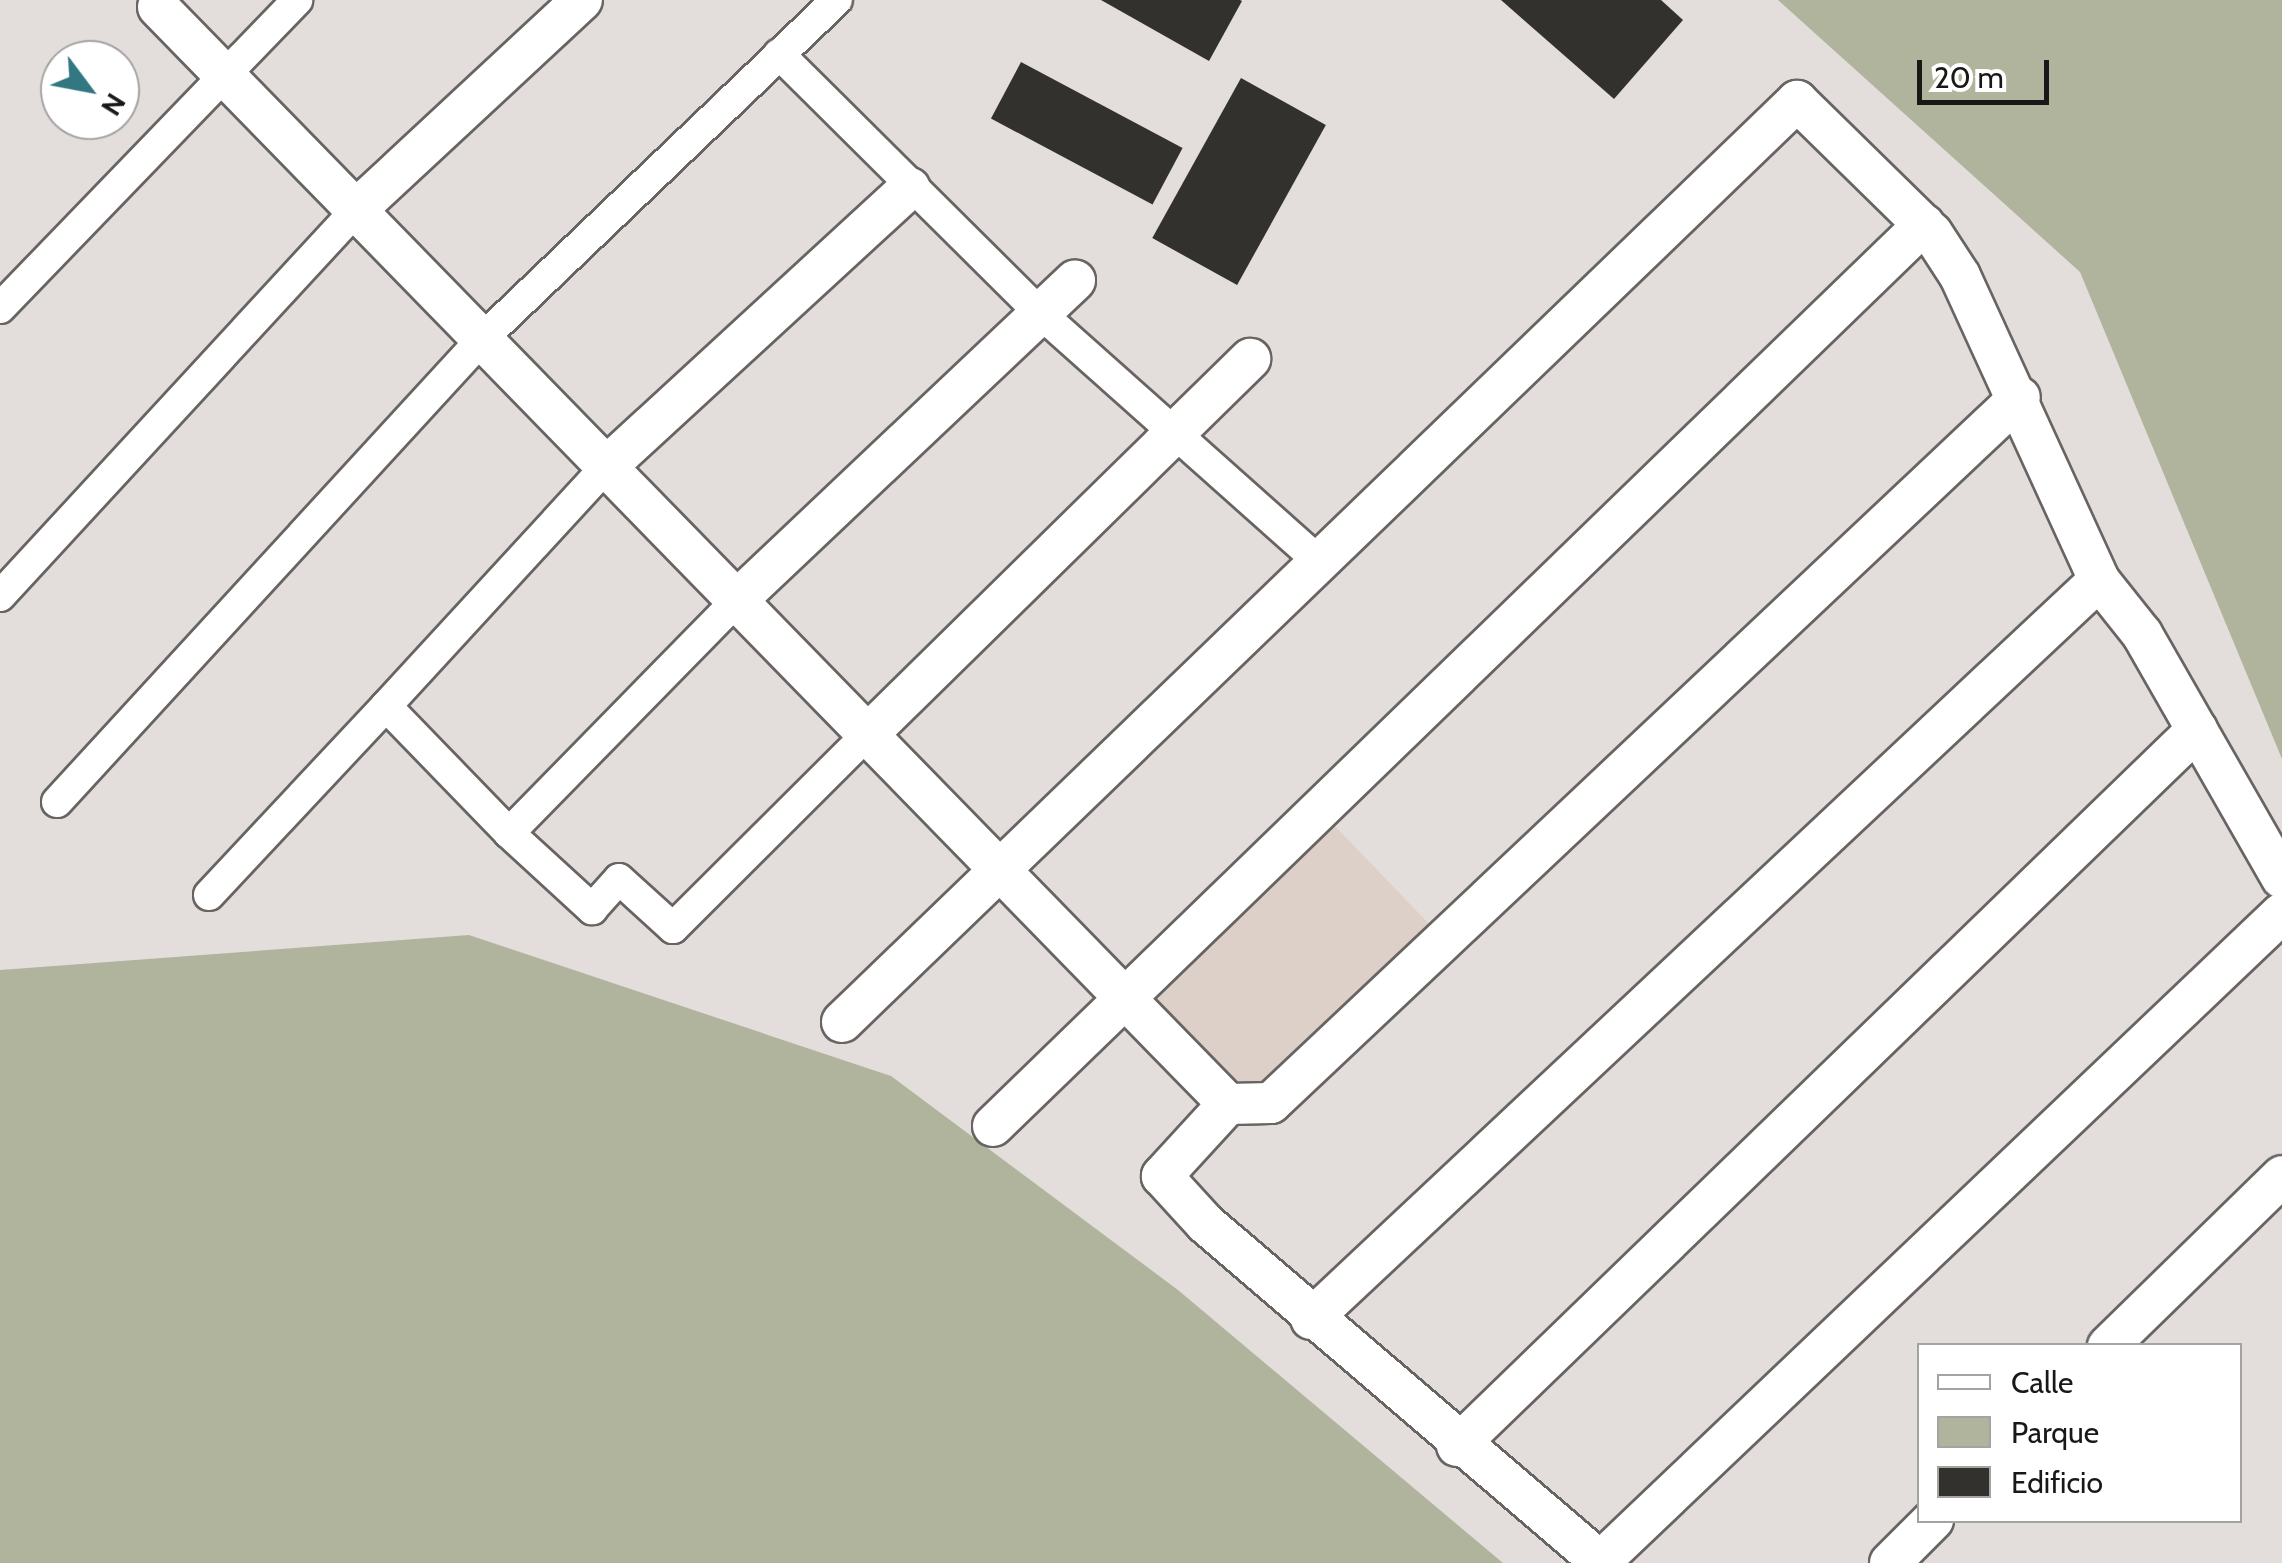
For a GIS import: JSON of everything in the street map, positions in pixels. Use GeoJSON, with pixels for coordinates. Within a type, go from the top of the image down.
{"type":"FeatureCollection","features":[{"type":"Feature","properties":{"kind":"street"},"geometry":{"type":"LineString","coordinates":[[0,308],[221,70],[297,0]]}},
{"type":"Feature","properties":{"kind":"street"},"geometry":{"type":"LineString","coordinates":[[0,596],[357,208],[582,0]]}},
{"type":"Feature","properties":{"kind":"street"},"geometry":{"type":"LineString","coordinates":[[57,802],[482,339],[837,0]]}},
{"type":"Feature","properties":{"kind":"street"},"geometry":{"type":"LineString","coordinates":[[158,7],[865,736],[1128,996],[1228,1104]]}},
{"type":"Feature","properties":{"kind":"street"},"geometry":{"type":"LineString","coordinates":[[779,54],[1040,313],[1172,435],[1319,562]]}},
{"type":"Feature","properties":{"kind":"street"},"geometry":{"type":"LineString","coordinates":[[842,1022],[1798,101],[1924,224],[2020,397],[2099,580],[2197,730],[2282,878]]}},
{"type":"Feature","properties":{"kind":"street"},"geometry":{"type":"LineString","coordinates":[[209,895],[605,468],[910,188]]}},
{"type":"Feature","properties":{"kind":"street"},"geometry":{"type":"LineString","coordinates":[[993,1126],[1924,224]]}},
{"type":"Feature","properties":{"kind":"street"},"geometry":{"type":"LineString","coordinates":[[510,833],[735,602],[1075,281]]}},
{"type":"Feature","properties":{"kind":"street"},"geometry":{"type":"LineString","coordinates":[[386,706],[510,833],[592,909],[619,879],[673,928],[1250,359]]}},
{"type":"Feature","properties":{"kind":"street"},"geometry":{"type":"LineString","coordinates":[[2020,397],[1271,1103],[1228,1104],[1162,1176],[1311,1319],[1457,1446],[1601,1562],[2282,914]]}},
{"type":"Feature","properties":{"kind":"street"},"geometry":{"type":"LineString","coordinates":[[1311,1319],[2099,580]]}},
{"type":"Feature","properties":{"kind":"street"},"geometry":{"type":"LineString","coordinates":[[1457,1446],[2197,730]]}},
{"type":"Feature","properties":{"kind":"street"},"geometry":{"type":"LineString","coordinates":[[2111,1343],[2282,1176]]}},
{"type":"Feature","properties":{"kind":"street"},"geometry":{"type":"LineString","coordinates":[[1890,1563],[1929,1523]]}},
{"type":"Feature","properties":{"kind":"shaded area"},"geometry":{"type":"Polygon","coordinates":[[[1331,822],[1434,929],[1263,1091],[1245,1091],[1147,997],[1331,822]]]}},
{"type":"Feature","properties":{"kind":"green space"},"geometry":{"type":"Polygon","coordinates":[[[1778,0],[2282,0],[2282,759],[2080,272],[1778,0]]]}},
{"type":"Feature","properties":{"kind":"green space"},"geometry":{"type":"Polygon","coordinates":[[[469,935],[891,1076],[1178,1290],[1503,1563],[0,1563],[0,970],[469,935]]]}},
{"type":"Feature","properties":{"kind":"building"},"geometry":{"type":"Polygon","coordinates":[[[1101,0],[1240,0],[1242,1],[1209,61],[1101,0]]]}},
{"type":"Feature","properties":{"kind":"building"},"geometry":{"type":"Polygon","coordinates":[[[1501,0],[1661,0],[1683,20],[1614,99],[1501,0]]]}},
{"type":"Feature","properties":{"kind":"building"},"geometry":{"type":"Polygon","coordinates":[[[1021,62],[1183,148],[1153,204],[991,119],[1021,62]]]}},
{"type":"Feature","properties":{"kind":"building"},"geometry":{"type":"Polygon","coordinates":[[[1241,78],[1326,125],[1237,285],[1152,238],[1241,78]]]}}]}
